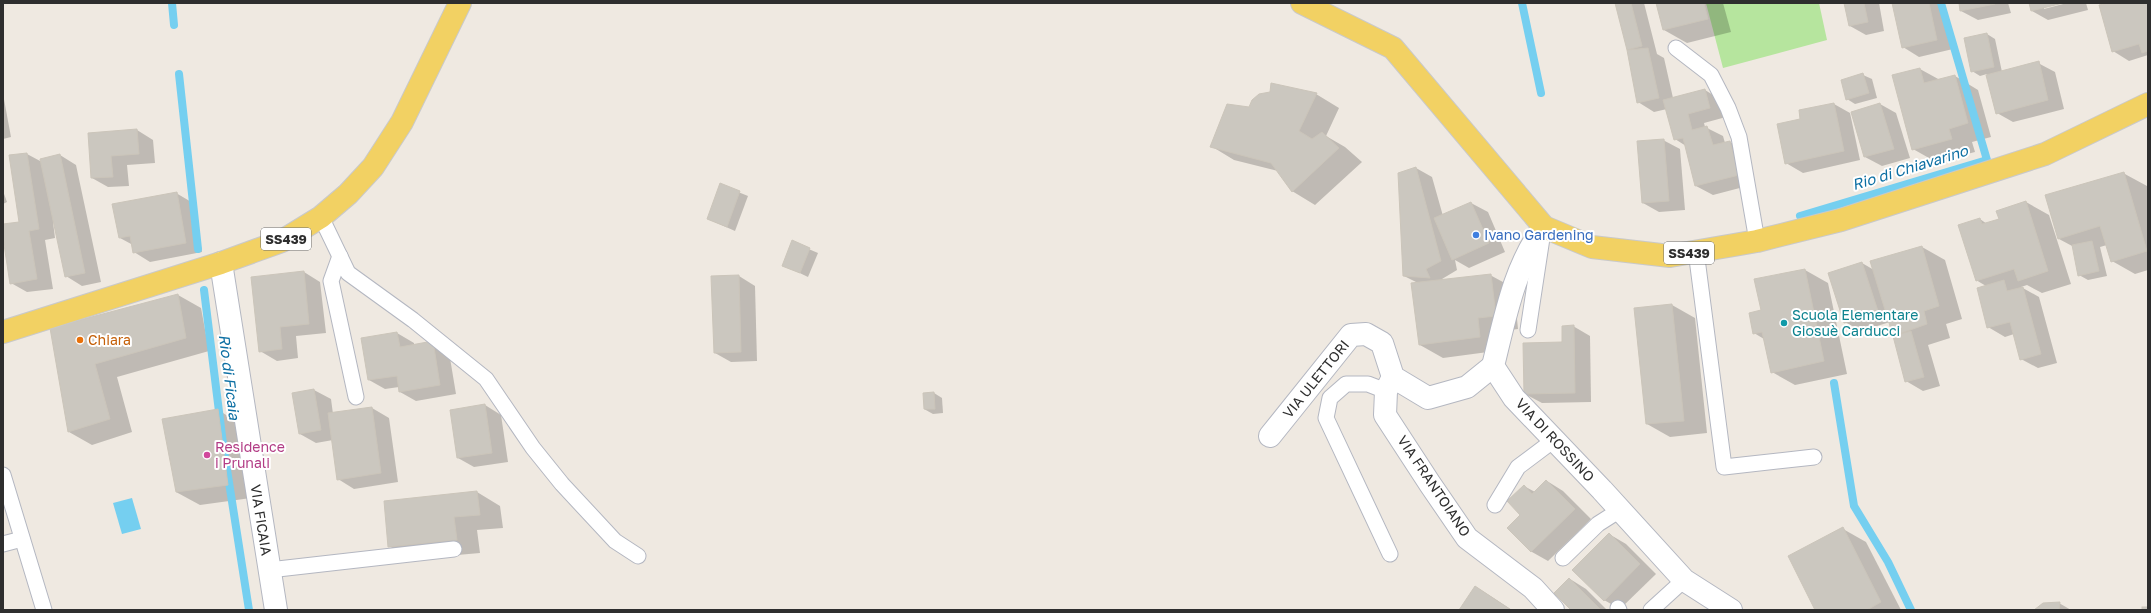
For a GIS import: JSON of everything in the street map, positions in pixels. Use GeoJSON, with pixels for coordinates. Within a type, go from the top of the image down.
{"type":"FeatureCollection","features":[{"type":"Feature","properties":{"kind":"main road","name":"SS439"},"geometry":{"type":"LineString","coordinates":[[3,332],[221,263],[282,241],[321,217],[348,194],[373,167],[402,122],[460,3]]}},
{"type":"Feature","properties":{"kind":"main road","name":"SS439"},"geometry":{"type":"LineString","coordinates":[[1302,3],[1393,48],[1544,227],[1592,247],[1670,256],[1757,241],[1841,220],[2045,154],[2148,104]]}},
{"type":"Feature","properties":{"kind":"street"},"geometry":{"type":"LineString","coordinates":[[1389,384],[1428,398],[1467,387],[1493,366],[1511,293],[1532,242],[1544,227]]}},
{"type":"Feature","properties":{"kind":"street","name":"VIA FICAIA"},"geometry":{"type":"LineString","coordinates":[[221,263],[276,610]]}},
{"type":"Feature","properties":{"kind":"street","name":"VIA ULETTORI"},"geometry":{"type":"LineString","coordinates":[[1270,436],[1352,335],[1366,334],[1382,343],[1389,384]]}},
{"type":"Feature","properties":{"kind":"street","name":"VIA DI ROSSINO"},"geometry":{"type":"LineString","coordinates":[[1493,366],[1514,398],[1684,580],[1731,610]]}},
{"type":"Feature","properties":{"kind":"street","name":"VIA FRANTOIANO"},"geometry":{"type":"LineString","coordinates":[[1389,384],[1385,415],[1467,538],[1533,588],[1553,610]]}},
{"type":"Feature","properties":{"kind":"lane"},"geometry":{"type":"LineString","coordinates":[[1676,48],[1711,75],[1728,108],[1739,137],[1757,241]]}},
{"type":"Feature","properties":{"kind":"lane"},"geometry":{"type":"LineString","coordinates":[[321,217],[348,273],[413,320],[486,380],[533,448],[562,484],[615,541],[638,556]]}},
{"type":"Feature","properties":{"kind":"lane"},"geometry":{"type":"LineString","coordinates":[[1528,330],[1536,267],[1544,227]]}},
{"type":"Feature","properties":{"kind":"lane"},"geometry":{"type":"LineString","coordinates":[[1696,251],[1724,467],[1814,457]]}},
{"type":"Feature","properties":{"kind":"lane"},"geometry":{"type":"LineString","coordinates":[[340,256],[331,281],[356,397]]}},
{"type":"Feature","properties":{"kind":"lane"},"geometry":{"type":"LineString","coordinates":[[1389,384],[1346,384],[1330,398],[1326,418],[1390,554]]}},
{"type":"Feature","properties":{"kind":"lane"},"geometry":{"type":"LineString","coordinates":[[1495,505],[1518,467],[1554,440]]}},
{"type":"Feature","properties":{"kind":"lane"},"geometry":{"type":"LineString","coordinates":[[3,475],[44,610]]}},
{"type":"Feature","properties":{"kind":"lane"},"geometry":{"type":"LineString","coordinates":[[1563,558],[1598,524],[1620,510]]}},
{"type":"Feature","properties":{"kind":"lane"},"geometry":{"type":"LineString","coordinates":[[3,544],[22,539]]}},
{"type":"Feature","properties":{"kind":"lane"},"geometry":{"type":"LineString","coordinates":[[269,570],[454,549]]}},
{"type":"Feature","properties":{"kind":"lane"},"geometry":{"type":"LineString","coordinates":[[1651,610],[1684,580]]}},
{"type":"Feature","properties":{"kind":"green space"},"geometry":{"type":"Polygon","coordinates":[[[1706,3],[1819,3],[1827,40],[1723,68],[1706,3]]]}},
{"type":"Feature","properties":{"kind":"water"},"geometry":{"type":"Polygon","coordinates":[[[132,498],[141,529],[122,534],[113,503],[132,498]]]}},
{"type":"Feature","properties":{"kind":"building"},"geometry":{"type":"Polygon","coordinates":[[[1615,3],[1631,3],[1642,46],[1627,50],[1615,3]]]}},
{"type":"Feature","properties":{"kind":"building"},"geometry":{"type":"Polygon","coordinates":[[[1656,3],[1704,3],[1708,19],[1663,30],[1656,3]]]}},
{"type":"Feature","properties":{"kind":"building"},"geometry":{"type":"Polygon","coordinates":[[[1844,3],[1864,3],[1868,22],[1849,26],[1844,3]]]}},
{"type":"Feature","properties":{"kind":"building"},"geometry":{"type":"Polygon","coordinates":[[[1892,3],[1929,3],[1937,40],[1902,48],[1892,3]]]}},
{"type":"Feature","properties":{"kind":"building"},"geometry":{"type":"Polygon","coordinates":[[[1959,3],[1994,3],[1995,4],[1960,11],[1959,3]]]}},
{"type":"Feature","properties":{"kind":"building"},"geometry":{"type":"Polygon","coordinates":[[[2029,3],[2063,3],[2031,11],[2029,3]]]}},
{"type":"Feature","properties":{"kind":"building"},"geometry":{"type":"Polygon","coordinates":[[[2108,3],[2148,3],[2148,51],[2142,53],[2139,44],[2112,52],[2099,5],[2108,3]]]}},
{"type":"Feature","properties":{"kind":"building"},"geometry":{"type":"Polygon","coordinates":[[[1987,33],[1994,67],[1971,72],[1964,38],[1987,33]]]}},
{"type":"Feature","properties":{"kind":"building"},"geometry":{"type":"Polygon","coordinates":[[[1648,48],[1659,98],[1637,103],[1627,50],[1648,48]]]}},
{"type":"Feature","properties":{"kind":"building"},"geometry":{"type":"Polygon","coordinates":[[[2039,61],[2048,100],[1996,114],[1986,75],[2039,61]]]}},
{"type":"Feature","properties":{"kind":"building"},"geometry":{"type":"Polygon","coordinates":[[[1920,68],[1924,83],[1955,75],[1968,123],[1949,129],[1952,139],[1912,150],[1892,75],[1920,68]]]}},
{"type":"Feature","properties":{"kind":"building"},"geometry":{"type":"Polygon","coordinates":[[[1863,73],[1869,93],[1846,100],[1841,80],[1863,73]]]}},
{"type":"Feature","properties":{"kind":"building"},"geometry":{"type":"Polygon","coordinates":[[[1271,83],[1317,93],[1299,131],[1312,139],[1322,132],[1339,148],[1292,192],[1271,163],[1210,147],[1227,104],[1249,107],[1252,100],[1259,94],[1270,92],[1271,83]]]}},
{"type":"Feature","properties":{"kind":"building"},"geometry":{"type":"Polygon","coordinates":[[[1705,89],[1710,108],[1688,114],[1692,130],[1707,126],[1713,145],[1730,141],[1739,175],[1695,186],[1683,138],[1674,140],[1663,100],[1705,89]]]}},
{"type":"Feature","properties":{"kind":"building"},"geometry":{"type":"Polygon","coordinates":[[[1834,103],[1844,151],[1785,164],[1777,124],[1800,119],[1799,110],[1834,103]]]}},
{"type":"Feature","properties":{"kind":"building"},"geometry":{"type":"Polygon","coordinates":[[[1880,103],[1894,149],[1864,157],[1851,112],[1880,103]]]}},
{"type":"Feature","properties":{"kind":"building"},"geometry":{"type":"Polygon","coordinates":[[[137,129],[139,154],[111,156],[113,177],[91,178],[88,133],[137,129]]]}},
{"type":"Feature","properties":{"kind":"building"},"geometry":{"type":"Polygon","coordinates":[[[1664,139],[1669,201],[1642,203],[1637,141],[1664,139]]]}},
{"type":"Feature","properties":{"kind":"building"},"geometry":{"type":"Polygon","coordinates":[[[27,153],[39,229],[29,231],[37,279],[10,284],[3,238],[3,224],[19,222],[9,155],[27,153]]]}},
{"type":"Feature","properties":{"kind":"building"},"geometry":{"type":"Polygon","coordinates":[[[60,154],[85,273],[65,277],[40,159],[60,154]]]}},
{"type":"Feature","properties":{"kind":"building"},"geometry":{"type":"Polygon","coordinates":[[[1416,167],[1441,261],[1426,269],[1430,278],[1403,276],[1398,173],[1416,167]]]}},
{"type":"Feature","properties":{"kind":"building"},"geometry":{"type":"Polygon","coordinates":[[[2124,172],[2147,251],[2111,262],[2100,226],[2058,239],[2045,195],[2124,172]]]}},
{"type":"Feature","properties":{"kind":"building"},"geometry":{"type":"Polygon","coordinates":[[[720,183],[740,191],[727,227],[707,219],[720,183]]]}},
{"type":"Feature","properties":{"kind":"building"},"geometry":{"type":"Polygon","coordinates":[[[177,192],[186,243],[133,253],[130,236],[119,238],[112,204],[177,192]]]}},
{"type":"Feature","properties":{"kind":"building"},"geometry":{"type":"Polygon","coordinates":[[[2026,201],[2048,271],[2018,281],[2014,269],[1976,281],[1958,225],[1980,218],[1982,224],[1999,219],[1996,211],[2026,201]]]}},
{"type":"Feature","properties":{"kind":"building"},"geometry":{"type":"Polygon","coordinates":[[[1471,202],[1489,243],[1452,260],[1434,218],[1471,202]]]}},
{"type":"Feature","properties":{"kind":"building"},"geometry":{"type":"Polygon","coordinates":[[[792,240],[810,248],[800,273],[782,266],[792,240]]]}},
{"type":"Feature","properties":{"kind":"building"},"geometry":{"type":"Polygon","coordinates":[[[2092,241],[2099,271],[2078,276],[2072,245],[2092,241]]]}},
{"type":"Feature","properties":{"kind":"building"},"geometry":{"type":"Polygon","coordinates":[[[1922,246],[1939,306],[1924,311],[1927,324],[1893,336],[1870,261],[1922,246]]]}},
{"type":"Feature","properties":{"kind":"building"},"geometry":{"type":"Polygon","coordinates":[[[1862,262],[1878,311],[1844,323],[1828,273],[1862,262]]]}},
{"type":"Feature","properties":{"kind":"building","name":"Scuola Elementare Giosuè Carducci"},"geometry":{"type":"Polygon","coordinates":[[[1805,269],[1824,361],[1771,373],[1762,332],[1753,334],[1749,313],[1761,310],[1754,279],[1805,269]]]}},
{"type":"Feature","properties":{"kind":"building"},"geometry":{"type":"Polygon","coordinates":[[[304,271],[309,324],[280,327],[282,349],[259,352],[251,277],[304,271]]]}},
{"type":"Feature","properties":{"kind":"building"},"geometry":{"type":"Polygon","coordinates":[[[1491,274],[1496,316],[1478,318],[1480,337],[1419,345],[1411,283],[1491,274]]]}},
{"type":"Feature","properties":{"kind":"building"},"geometry":{"type":"Polygon","coordinates":[[[739,275],[741,352],[714,353],[711,276],[739,275]]]}},
{"type":"Feature","properties":{"kind":"building"},"geometry":{"type":"Polygon","coordinates":[[[2004,280],[2007,291],[2023,287],[2041,354],[2020,360],[2010,322],[1987,328],[1977,288],[2004,280]]]}},
{"type":"Feature","properties":{"kind":"building"},"geometry":{"type":"Polygon","coordinates":[[[178,294],[186,338],[95,364],[110,419],[68,432],[50,328],[178,294]]]}},
{"type":"Feature","properties":{"kind":"building"},"geometry":{"type":"Polygon","coordinates":[[[1672,304],[1684,421],[1646,424],[1634,308],[1672,304]]]}},
{"type":"Feature","properties":{"kind":"building"},"geometry":{"type":"Polygon","coordinates":[[[1574,325],[1575,393],[1524,394],[1523,343],[1562,342],[1562,326],[1574,325]]]}},
{"type":"Feature","properties":{"kind":"building"},"geometry":{"type":"Polygon","coordinates":[[[1911,331],[1924,377],[1905,382],[1893,336],[1911,331]]]}},
{"type":"Feature","properties":{"kind":"building"},"geometry":{"type":"Polygon","coordinates":[[[397,332],[400,347],[433,341],[440,385],[399,392],[397,376],[368,380],[361,338],[397,332]]]}},
{"type":"Feature","properties":{"kind":"building"},"geometry":{"type":"Polygon","coordinates":[[[314,389],[321,430],[299,434],[292,393],[314,389]]]}},
{"type":"Feature","properties":{"kind":"building"},"geometry":{"type":"Polygon","coordinates":[[[934,392],[935,409],[924,409],[923,393],[934,392]]]}},
{"type":"Feature","properties":{"kind":"building"},"geometry":{"type":"Polygon","coordinates":[[[485,404],[492,453],[457,458],[450,410],[485,404]]]}},
{"type":"Feature","properties":{"kind":"building"},"geometry":{"type":"Polygon","coordinates":[[[372,407],[381,473],[337,480],[328,413],[372,407]]]}},
{"type":"Feature","properties":{"kind":"building"},"geometry":{"type":"Polygon","coordinates":[[[218,409],[228,485],[176,492],[162,419],[218,409]]]}},
{"type":"Feature","properties":{"kind":"building"},"geometry":{"type":"Polygon","coordinates":[[[1546,480],[1575,509],[1531,552],[1507,528],[1520,515],[1507,501],[1524,485],[1532,494],[1546,480]]]}},
{"type":"Feature","properties":{"kind":"building"},"geometry":{"type":"Polygon","coordinates":[[[477,491],[480,515],[454,517],[457,540],[388,547],[384,501],[477,491]]]}},
{"type":"Feature","properties":{"kind":"building"},"geometry":{"type":"Polygon","coordinates":[[[1843,527],[1881,602],[1867,610],[1815,610],[1788,556],[1843,527]]]}},
{"type":"Feature","properties":{"kind":"building"},"geometry":{"type":"Polygon","coordinates":[[[1609,533],[1640,564],[1604,601],[1572,570],[1609,533]]]}},
{"type":"Feature","properties":{"kind":"building"},"geometry":{"type":"Polygon","coordinates":[[[1569,578],[1601,610],[1571,610],[1554,593],[1569,578]]]}},
{"type":"Feature","properties":{"kind":"building"},"geometry":{"type":"Polygon","coordinates":[[[1475,586],[1511,610],[1459,610],[1475,586]]]}},
{"type":"Feature","properties":{"kind":"building"},"geometry":{"type":"Polygon","coordinates":[[[2060,602],[2059,610],[2034,610],[2043,603],[2060,602]]]}},
{"type":"Feature","properties":{"kind":"building"},"geometry":{"type":"Polygon","coordinates":[[[2142,607],[2148,607],[2148,610],[2142,610],[2142,607]]]}},
{"type":"Feature","properties":{"kind":"waterway","name":"Rio di Ficaia"},"geometry":{"type":"LineString","coordinates":[[172,3],[174,25]]}},
{"type":"Feature","properties":{"kind":"waterway"},"geometry":{"type":"LineString","coordinates":[[1522,3],[1541,93]]}},
{"type":"Feature","properties":{"kind":"waterway","name":"Rio di Chiavarino"},"geometry":{"type":"LineString","coordinates":[[1800,216],[1987,160],[1941,3]]}},
{"type":"Feature","properties":{"kind":"waterway","name":"Rio di Ficaia"},"geometry":{"type":"LineString","coordinates":[[179,74],[198,249]]}},
{"type":"Feature","properties":{"kind":"waterway","name":"Rio di Ficaia"},"geometry":{"type":"LineString","coordinates":[[204,290],[223,444],[249,610]]}},
{"type":"Feature","properties":{"kind":"waterway"},"geometry":{"type":"LineString","coordinates":[[1834,383],[1854,506],[1888,562],[1911,610]]}},
{"type":"Feature","properties":{"kind":"place","name":"Ivano Gardening"},"geometry":{"type":"Point","coordinates":[1476,235]}},
{"type":"Feature","properties":{"kind":"place","name":"Scuola Elementare Giosuè Carducci"},"geometry":{"type":"Point","coordinates":[1784,323]}},
{"type":"Feature","properties":{"kind":"place","name":"Chiara"},"geometry":{"type":"Point","coordinates":[80,340]}},
{"type":"Feature","properties":{"kind":"place","name":"Residence i Prunali"},"geometry":{"type":"Point","coordinates":[207,455]}}]}
